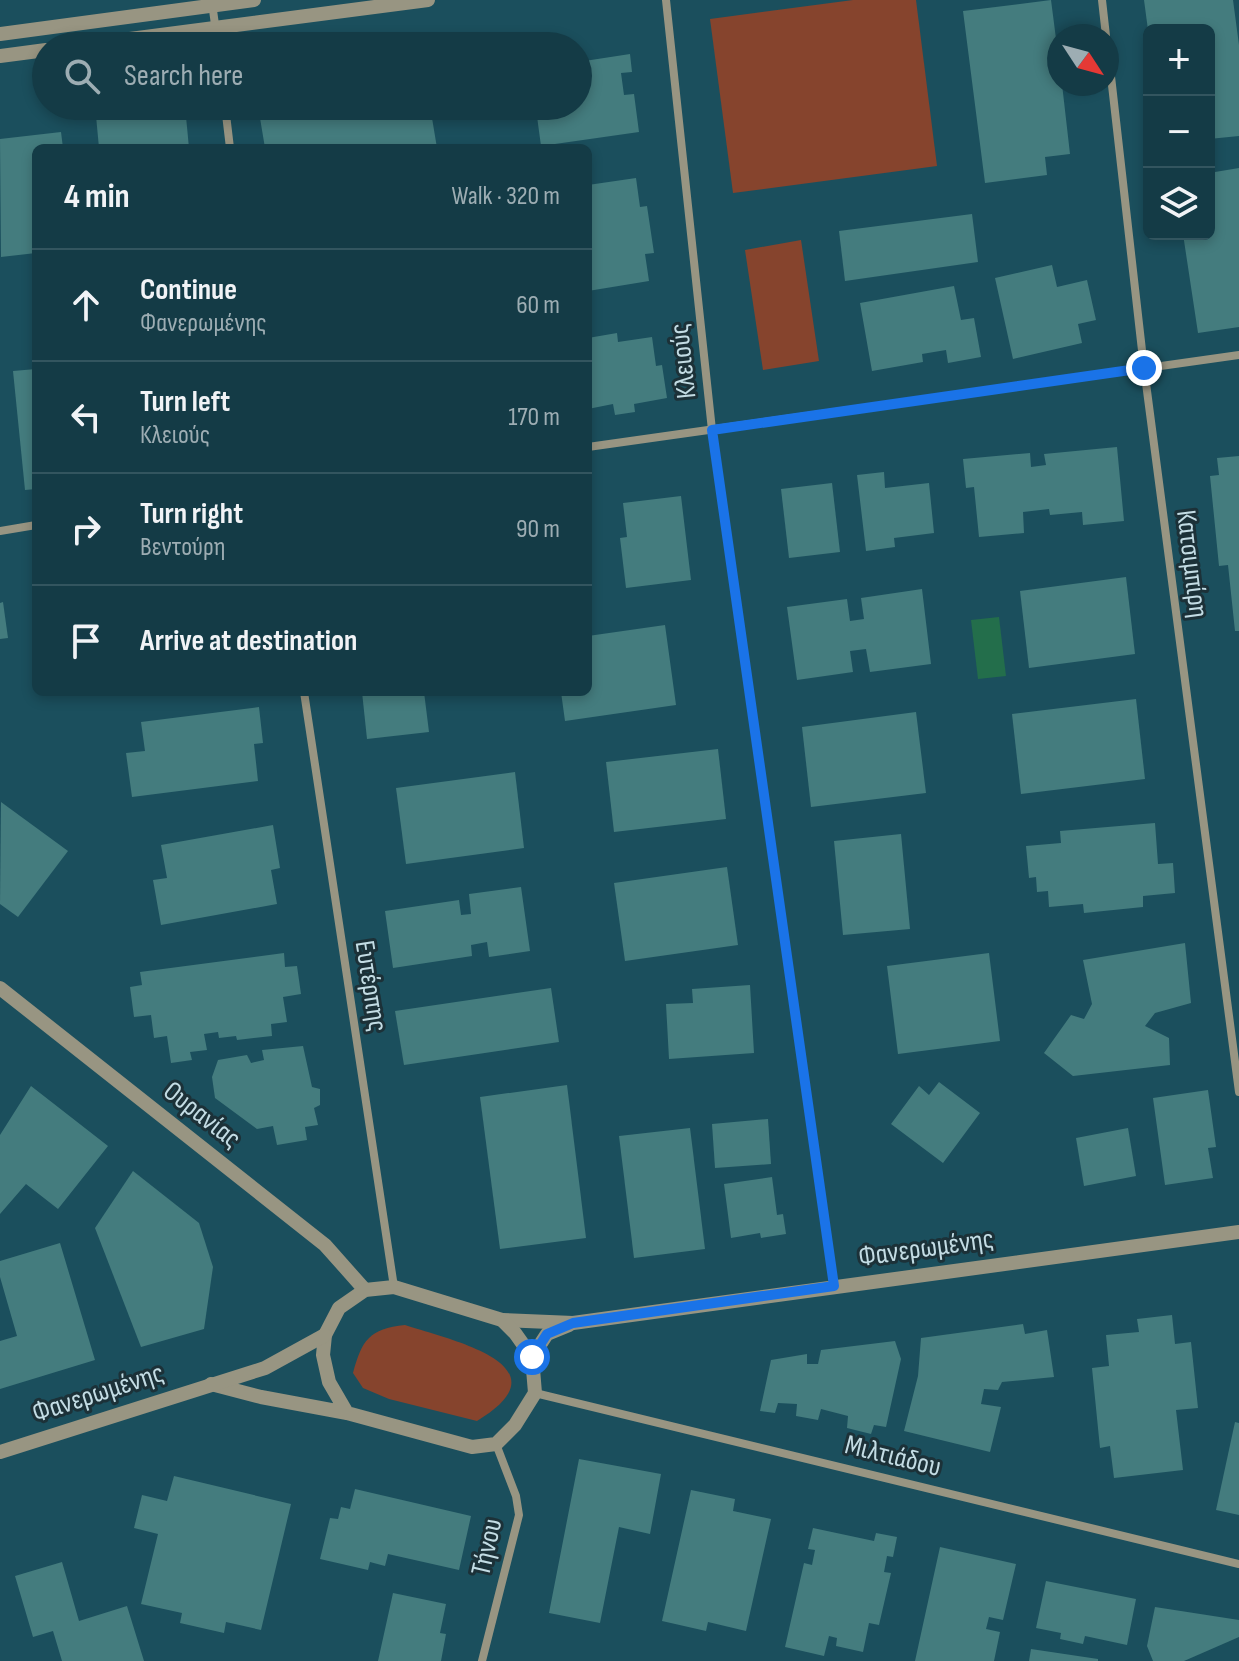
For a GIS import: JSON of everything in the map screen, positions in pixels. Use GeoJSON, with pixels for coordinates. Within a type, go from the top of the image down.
{"type":"FeatureCollection","features":[{"type":"Feature","properties":{"kind":"street"},"geometry":{"type":"LineString","coordinates":[[0,34],[212,3],[254,0]]}},
{"type":"Feature","properties":{"kind":"street"},"geometry":{"type":"LineString","coordinates":[[184,32],[428,0]]}},
{"type":"Feature","properties":{"kind":"street","name":"Κλειούς"},"geometry":{"type":"LineString","coordinates":[[666,0],[712,430],[834,1286]]}},
{"type":"Feature","properties":{"kind":"street","name":"Κατσιμπίρη"},"geometry":{"type":"LineString","coordinates":[[1102,0],[1105,24]]}},
{"type":"Feature","properties":{"kind":"street"},"geometry":{"type":"LineString","coordinates":[[212,3],[216,32]]}},
{"type":"Feature","properties":{"kind":"street"},"geometry":{"type":"LineString","coordinates":[[0,56],[32,52]]}},
{"type":"Feature","properties":{"kind":"street","name":"Κατσιμπίρη"},"geometry":{"type":"LineString","coordinates":[[1114,96],[1144,368],[1239,1092]]}},
{"type":"Feature","properties":{"kind":"street"},"geometry":{"type":"LineString","coordinates":[[227,120],[230,144]]}},
{"type":"Feature","properties":{"kind":"street"},"geometry":{"type":"LineString","coordinates":[[592,446],[1239,355]]}},
{"type":"Feature","properties":{"kind":"street"},"geometry":{"type":"LineString","coordinates":[[0,531],[32,526]]}},
{"type":"Feature","properties":{"kind":"street","name":"Ευτέρπης"},"geometry":{"type":"LineString","coordinates":[[305,696],[394,1287]]}},
{"type":"Feature","properties":{"kind":"street","name":"Ουρανίας"},"geometry":{"type":"LineString","coordinates":[[0,988],[325,1245],[365,1290]]}},
{"type":"Feature","properties":{"kind":"street","name":"Φανερωμένης"},"geometry":{"type":"LineString","coordinates":[[502,1320],[573,1323],[1239,1232]]}},
{"type":"Feature","properties":{"kind":"street"},"geometry":{"type":"LineString","coordinates":[[211,1384],[347,1413],[472,1447],[496,1444],[515,1425],[535,1393],[532,1357],[502,1320],[394,1287],[365,1290],[339,1308],[325,1335],[323,1355],[329,1382],[347,1413]]}},
{"type":"Feature","properties":{"kind":"street","name":"Φανερωμένης"},"geometry":{"type":"LineString","coordinates":[[532,1357],[547,1334],[573,1323]]}},
{"type":"Feature","properties":{"kind":"street","name":"Φανερωμένης"},"geometry":{"type":"LineString","coordinates":[[0,1452],[265,1368],[325,1335]]}},
{"type":"Feature","properties":{"kind":"street","name":"Μιλτιάδου"},"geometry":{"type":"LineString","coordinates":[[535,1393],[1239,1564]]}},
{"type":"Feature","properties":{"kind":"street","name":"Τήνου"},"geometry":{"type":"LineString","coordinates":[[482,1661],[519,1515],[516,1496],[496,1444]]}},
{"type":"Feature","properties":{"kind":"shaded area"},"geometry":{"type":"Polygon","coordinates":[[[853,0],[916,0],[937,166],[733,193],[710,19],[853,0]]]}},
{"type":"Feature","properties":{"kind":"shaded area"},"geometry":{"type":"Polygon","coordinates":[[[801,240],[819,361],[763,370],[745,250],[801,240]]]}},
{"type":"Feature","properties":{"kind":"shaded area"},"geometry":{"type":"Polygon","coordinates":[[[999,617],[1006,676],[978,679],[971,620],[999,617]]]}},
{"type":"Feature","properties":{"kind":"shaded area"},"geometry":{"type":"Polygon","coordinates":[[[405,1325],[472,1347],[493,1358],[507,1370],[511,1384],[502,1401],[477,1421],[389,1399],[363,1388],[353,1373],[364,1344],[375,1333],[405,1325]]]}},
{"type":"Feature","properties":{"kind":"building"},"geometry":{"type":"Polygon","coordinates":[[[1051,0],[1054,24],[1047,24],[1047,96],[1063,96],[1070,154],[1045,157],[1047,175],[985,183],[963,11],[1051,0]]]}},
{"type":"Feature","properties":{"kind":"building"},"geometry":{"type":"Polygon","coordinates":[[[1144,0],[1233,0],[1239,45],[1239,136],[1215,138],[1215,24],[1147,24],[1144,0]]]}},
{"type":"Feature","properties":{"kind":"building"},"geometry":{"type":"Polygon","coordinates":[[[630,54],[632,72],[621,73],[624,95],[634,94],[639,132],[541,144],[537,120],[592,120],[592,60],[630,54]]]}},
{"type":"Feature","properties":{"kind":"building"},"geometry":{"type":"Polygon","coordinates":[[[96,120],[186,120],[189,144],[99,144],[96,120]]]}},
{"type":"Feature","properties":{"kind":"building"},"geometry":{"type":"Polygon","coordinates":[[[260,120],[432,120],[436,144],[264,144],[260,120]]]}},
{"type":"Feature","properties":{"kind":"building"},"geometry":{"type":"Polygon","coordinates":[[[61,132],[62,144],[32,144],[32,253],[1,257],[0,139],[61,132]]]}},
{"type":"Feature","properties":{"kind":"building"},"geometry":{"type":"Polygon","coordinates":[[[1239,168],[1239,327],[1198,333],[1184,240],[1215,240],[1215,172],[1239,168]]]}},
{"type":"Feature","properties":{"kind":"building"},"geometry":{"type":"Polygon","coordinates":[[[636,178],[640,207],[647,206],[654,253],[645,254],[649,281],[592,290],[592,184],[636,178]]]}},
{"type":"Feature","properties":{"kind":"building"},"geometry":{"type":"Polygon","coordinates":[[[972,214],[978,262],[845,281],[839,231],[972,214]]]}},
{"type":"Feature","properties":{"kind":"building"},"geometry":{"type":"Polygon","coordinates":[[[1052,265],[1057,287],[1087,280],[1096,320],[1078,324],[1082,343],[1013,359],[995,278],[1052,265]]]}},
{"type":"Feature","properties":{"kind":"building"},"geometry":{"type":"Polygon","coordinates":[[[954,286],[961,320],[974,318],[981,357],[948,363],[946,350],[922,354],[923,362],[872,371],[860,303],[954,286]]]}},
{"type":"Feature","properties":{"kind":"building"},"geometry":{"type":"Polygon","coordinates":[[[617,333],[618,342],[652,337],[656,366],[662,365],[667,398],[634,404],[635,412],[615,415],[613,404],[592,408],[592,337],[617,333]]]}},
{"type":"Feature","properties":{"kind":"building"},"geometry":{"type":"Polygon","coordinates":[[[32,369],[32,489],[25,490],[13,371],[32,369]]]}},
{"type":"Feature","properties":{"kind":"building"},"geometry":{"type":"Polygon","coordinates":[[[1117,447],[1124,521],[1083,525],[1082,512],[1050,515],[1049,509],[1023,512],[1024,533],[979,537],[974,487],[966,488],[963,459],[1030,453],[1031,467],[1046,465],[1044,454],[1117,447]]]}},
{"type":"Feature","properties":{"kind":"building"},"geometry":{"type":"Polygon","coordinates":[[[1239,456],[1239,631],[1235,631],[1228,565],[1219,566],[1210,476],[1219,475],[1217,458],[1239,456]]]}},
{"type":"Feature","properties":{"kind":"building"},"geometry":{"type":"Polygon","coordinates":[[[884,472],[885,488],[929,483],[934,533],[894,538],[895,547],[866,551],[857,475],[884,472]]]}},
{"type":"Feature","properties":{"kind":"building"},"geometry":{"type":"Polygon","coordinates":[[[832,483],[840,552],[789,558],[781,489],[832,483]]]}},
{"type":"Feature","properties":{"kind":"building"},"geometry":{"type":"Polygon","coordinates":[[[681,496],[691,580],[626,588],[620,538],[627,537],[623,503],[681,496]]]}},
{"type":"Feature","properties":{"kind":"building"},"geometry":{"type":"Polygon","coordinates":[[[1126,577],[1135,654],[1029,668],[1020,591],[1126,577]]]}},
{"type":"Feature","properties":{"kind":"building"},"geometry":{"type":"Polygon","coordinates":[[[922,589],[931,664],[870,672],[866,649],[850,651],[853,672],[797,680],[787,607],[847,599],[850,621],[864,619],[861,598],[922,589]]]}},
{"type":"Feature","properties":{"kind":"building"},"geometry":{"type":"Polygon","coordinates":[[[3,602],[8,638],[0,639],[0,603],[3,602]]]}},
{"type":"Feature","properties":{"kind":"building"},"geometry":{"type":"Polygon","coordinates":[[[665,625],[676,705],[565,721],[562,696],[592,696],[592,635],[665,625]]]}},
{"type":"Feature","properties":{"kind":"building"},"geometry":{"type":"Polygon","coordinates":[[[362,696],[424,696],[429,732],[367,739],[362,696]]]}},
{"type":"Feature","properties":{"kind":"building"},"geometry":{"type":"Polygon","coordinates":[[[1136,699],[1145,779],[1021,794],[1012,714],[1136,699]]]}},
{"type":"Feature","properties":{"kind":"building"},"geometry":{"type":"Polygon","coordinates":[[[259,707],[263,743],[254,744],[258,781],[132,797],[126,753],[145,751],[141,722],[259,707]]]}},
{"type":"Feature","properties":{"kind":"building"},"geometry":{"type":"Polygon","coordinates":[[[916,712],[926,793],[811,807],[802,727],[916,712]]]}},
{"type":"Feature","properties":{"kind":"building"},"geometry":{"type":"Polygon","coordinates":[[[718,749],[726,819],[614,832],[606,762],[718,749]]]}},
{"type":"Feature","properties":{"kind":"building"},"geometry":{"type":"Polygon","coordinates":[[[515,772],[524,848],[406,864],[396,788],[515,772]]]}},
{"type":"Feature","properties":{"kind":"building"},"geometry":{"type":"Polygon","coordinates":[[[1,802],[68,851],[18,917],[0,904],[1,802]]]}},
{"type":"Feature","properties":{"kind":"building"},"geometry":{"type":"Polygon","coordinates":[[[1155,823],[1158,864],[1173,863],[1175,893],[1143,896],[1143,907],[1084,913],[1083,904],[1049,907],[1048,891],[1037,892],[1036,877],[1029,878],[1026,846],[1061,843],[1060,831],[1155,823]]]}},
{"type":"Feature","properties":{"kind":"building"},"geometry":{"type":"Polygon","coordinates":[[[273,825],[280,868],[271,870],[277,904],[161,925],[153,880],[167,878],[161,845],[273,825]]]}},
{"type":"Feature","properties":{"kind":"building"},"geometry":{"type":"Polygon","coordinates":[[[901,834],[910,929],[843,935],[834,841],[901,834]]]}},
{"type":"Feature","properties":{"kind":"building"},"geometry":{"type":"Polygon","coordinates":[[[727,867],[738,945],[625,961],[614,883],[727,867]]]}},
{"type":"Feature","properties":{"kind":"building"},"geometry":{"type":"Polygon","coordinates":[[[521,887],[530,951],[489,957],[487,942],[471,945],[472,956],[393,968],[385,911],[459,900],[461,915],[471,914],[469,894],[521,887]]]}},
{"type":"Feature","properties":{"kind":"building"},"geometry":{"type":"Polygon","coordinates":[[[1185,943],[1191,1003],[1155,1013],[1145,1026],[1169,1038],[1170,1065],[1073,1076],[1044,1053],[1071,1015],[1084,1019],[1092,1004],[1083,960],[1185,943]]]}},
{"type":"Feature","properties":{"kind":"building"},"geometry":{"type":"Polygon","coordinates":[[[284,953],[285,967],[297,966],[301,994],[283,997],[287,1022],[271,1024],[272,1036],[237,1040],[236,1036],[219,1038],[218,1032],[204,1034],[207,1050],[190,1052],[192,1060],[171,1063],[167,1036],[154,1038],[151,1015],[134,1017],[130,987],[142,985],[140,972],[284,953]]]}},
{"type":"Feature","properties":{"kind":"building"},"geometry":{"type":"Polygon","coordinates":[[[989,953],[1000,1041],[898,1054],[887,966],[989,953]]]}},
{"type":"Feature","properties":{"kind":"building"},"geometry":{"type":"Polygon","coordinates":[[[750,985],[754,1053],[669,1059],[666,1004],[693,1003],[692,989],[750,985]]]}},
{"type":"Feature","properties":{"kind":"building"},"geometry":{"type":"Polygon","coordinates":[[[551,988],[559,1042],[404,1065],[395,1011],[551,988]]]}},
{"type":"Feature","properties":{"kind":"building"},"geometry":{"type":"Polygon","coordinates":[[[303,1046],[312,1087],[320,1089],[320,1105],[314,1108],[318,1125],[305,1127],[307,1140],[277,1145],[273,1126],[257,1129],[215,1098],[212,1077],[218,1060],[247,1055],[251,1063],[264,1060],[262,1050],[303,1046]]]}},
{"type":"Feature","properties":{"kind":"building"},"geometry":{"type":"Polygon","coordinates":[[[939,1082],[980,1113],[943,1163],[891,1124],[919,1086],[929,1095],[939,1082]]]}},
{"type":"Feature","properties":{"kind":"building"},"geometry":{"type":"Polygon","coordinates":[[[567,1085],[586,1238],[500,1249],[480,1097],[567,1085]]]}},
{"type":"Feature","properties":{"kind":"building"},"geometry":{"type":"Polygon","coordinates":[[[31,1086],[108,1146],[58,1209],[26,1184],[0,1214],[0,1135],[31,1086]]]}},
{"type":"Feature","properties":{"kind":"building"},"geometry":{"type":"Polygon","coordinates":[[[1208,1090],[1216,1147],[1208,1148],[1213,1178],[1165,1185],[1153,1098],[1208,1090]]]}},
{"type":"Feature","properties":{"kind":"building"},"geometry":{"type":"Polygon","coordinates":[[[768,1119],[771,1164],[715,1168],[712,1124],[768,1119]]]}},
{"type":"Feature","properties":{"kind":"building"},"geometry":{"type":"Polygon","coordinates":[[[690,1128],[705,1249],[634,1258],[619,1136],[690,1128]]]}},
{"type":"Feature","properties":{"kind":"building"},"geometry":{"type":"Polygon","coordinates":[[[1128,1128],[1136,1176],[1084,1186],[1076,1138],[1128,1128]]]}},
{"type":"Feature","properties":{"kind":"building"},"geometry":{"type":"Polygon","coordinates":[[[133,1171],[199,1223],[213,1267],[204,1329],[141,1347],[95,1228],[133,1171]]]}},
{"type":"Feature","properties":{"kind":"building"},"geometry":{"type":"Polygon","coordinates":[[[772,1177],[777,1215],[783,1214],[786,1234],[761,1238],[760,1233],[731,1238],[724,1184],[772,1177]]]}},
{"type":"Feature","properties":{"kind":"building"},"geometry":{"type":"Polygon","coordinates":[[[60,1243],[95,1360],[0,1389],[0,1341],[17,1336],[0,1277],[0,1261],[60,1243]]]}},
{"type":"Feature","properties":{"kind":"building"},"geometry":{"type":"Polygon","coordinates":[[[1172,1315],[1175,1344],[1191,1342],[1198,1408],[1176,1410],[1183,1470],[1114,1478],[1110,1446],[1100,1448],[1092,1368],[1109,1366],[1106,1335],[1139,1332],[1137,1319],[1172,1315]]]}},
{"type":"Feature","properties":{"kind":"building"},"geometry":{"type":"Polygon","coordinates":[[[1023,1324],[1025,1334],[1047,1330],[1054,1377],[1002,1382],[998,1390],[984,1389],[981,1404],[1001,1407],[990,1452],[904,1431],[918,1376],[921,1338],[1023,1324]]]}},
{"type":"Feature","properties":{"kind":"building"},"geometry":{"type":"Polygon","coordinates":[[[895,1341],[901,1359],[886,1427],[874,1425],[871,1434],[847,1428],[848,1416],[821,1409],[818,1420],[796,1416],[797,1404],[778,1403],[775,1413],[760,1411],[771,1360],[807,1354],[807,1364],[818,1364],[821,1350],[895,1341]]]}},
{"type":"Feature","properties":{"kind":"building"},"geometry":{"type":"Polygon","coordinates":[[[1235,1422],[1239,1423],[1239,1515],[1216,1510],[1235,1422]]]}},
{"type":"Feature","properties":{"kind":"building"},"geometry":{"type":"Polygon","coordinates":[[[579,1459],[661,1474],[650,1534],[619,1527],[600,1623],[549,1613],[579,1459]]]}},
{"type":"Feature","properties":{"kind":"building"},"geometry":{"type":"Polygon","coordinates":[[[174,1476],[291,1504],[261,1630],[226,1622],[224,1633],[180,1623],[182,1613],[141,1604],[158,1534],[134,1528],[142,1495],[167,1501],[174,1476]]]}},
{"type":"Feature","properties":{"kind":"building"},"geometry":{"type":"Polygon","coordinates":[[[355,1489],[471,1516],[459,1570],[388,1554],[385,1566],[370,1562],[368,1570],[320,1559],[330,1518],[338,1519],[341,1507],[350,1509],[355,1489]]]}},
{"type":"Feature","properties":{"kind":"building"},"geometry":{"type":"Polygon","coordinates":[[[691,1490],[735,1499],[733,1511],[771,1519],[746,1631],[708,1622],[706,1631],[662,1621],[691,1490]]]}},
{"type":"Feature","properties":{"kind":"building"},"geometry":{"type":"Polygon","coordinates":[[[813,1528],[874,1541],[876,1533],[897,1537],[893,1557],[887,1556],[884,1572],[891,1573],[879,1625],[869,1623],[863,1652],[836,1646],[837,1638],[829,1636],[824,1656],[785,1647],[804,1563],[812,1565],[815,1550],[808,1549],[813,1528]]]}},
{"type":"Feature","properties":{"kind":"building"},"geometry":{"type":"Polygon","coordinates":[[[940,1547],[1016,1564],[1003,1620],[989,1617],[986,1629],[1000,1632],[994,1661],[915,1661],[940,1547]]]}},
{"type":"Feature","properties":{"kind":"building"},"geometry":{"type":"Polygon","coordinates":[[[62,1562],[79,1621],[127,1606],[144,1661],[62,1661],[53,1631],[33,1637],[15,1576],[62,1562]]]}},
{"type":"Feature","properties":{"kind":"building"},"geometry":{"type":"Polygon","coordinates":[[[1046,1581],[1136,1599],[1127,1645],[1085,1636],[1083,1644],[1060,1639],[1061,1633],[1036,1628],[1046,1581]]]}},
{"type":"Feature","properties":{"kind":"building"},"geometry":{"type":"Polygon","coordinates":[[[393,1593],[446,1604],[440,1633],[446,1634],[441,1661],[378,1661],[393,1593]]]}},
{"type":"Feature","properties":{"kind":"building"},"geometry":{"type":"Polygon","coordinates":[[[1155,1607],[1239,1620],[1239,1637],[1184,1661],[1153,1661],[1147,1646],[1155,1607]]]}},
{"type":"Feature","properties":{"kind":"building"},"geometry":{"type":"Polygon","coordinates":[[[1031,1649],[1098,1659],[1098,1661],[1029,1661],[1031,1649]]]}},
{"type":"Feature","properties":{"kind":"route"},"geometry":{"type":"LineString","coordinates":[[532,1357],[547,1334],[573,1323],[834,1286],[712,430],[1144,368]]}}]}
